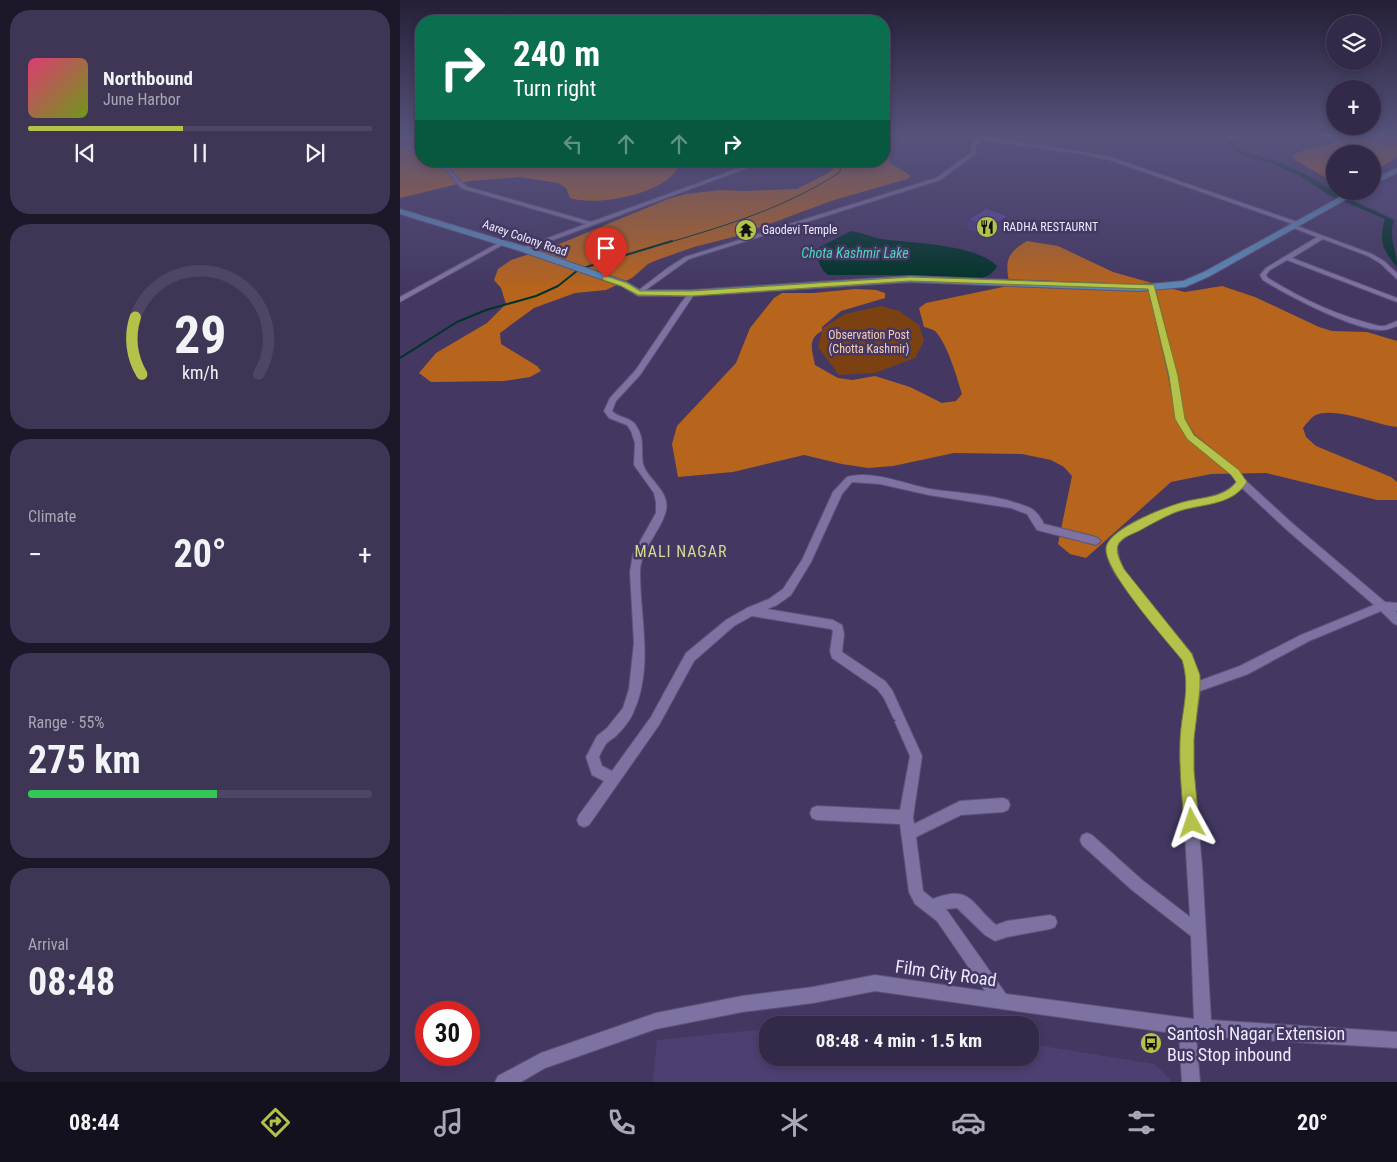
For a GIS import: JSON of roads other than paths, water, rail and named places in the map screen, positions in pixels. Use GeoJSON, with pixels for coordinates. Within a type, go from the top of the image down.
{"type":"FeatureCollection","features":[{"type":"Feature","properties":{"kind":"main road","name":"Aarey Colony Road"},"geometry":{"type":"LineString","coordinates":[[400,210],[523,249],[587,273],[624,284],[638,293],[692,293],[910,279],[1138,288],[1185,284],[1207,274],[1340,200]]}},
{"type":"Feature","properties":{"kind":"street"},"geometry":{"type":"LineString","coordinates":[[463,186],[592,224]]}},
{"type":"Feature","properties":{"kind":"street"},"geometry":{"type":"LineString","coordinates":[[523,249],[694,186]]}},
{"type":"Feature","properties":{"kind":"street"},"geometry":{"type":"LineString","coordinates":[[638,293],[670,268],[687,258],[914,186]]}},
{"type":"Feature","properties":{"kind":"street"},"geometry":{"type":"LineString","coordinates":[[1188,186],[1296,225],[1370,255],[1382,262],[1397,277]]}},
{"type":"Feature","properties":{"kind":"street"},"geometry":{"type":"LineString","coordinates":[[1322,237],[1264,272],[1265,279],[1311,302],[1364,324],[1384,328],[1397,323]]}},
{"type":"Feature","properties":{"kind":"street"},"geometry":{"type":"LineString","coordinates":[[400,300],[502,243]]}},
{"type":"Feature","properties":{"kind":"street"},"geometry":{"type":"LineString","coordinates":[[1287,258],[1397,300]]}},
{"type":"Feature","properties":{"kind":"street"},"geometry":{"type":"LineString","coordinates":[[1152,286],[1173,376],[1180,419],[1191,437],[1235,473],[1242,482],[1290,527],[1397,620]]}},
{"type":"Feature","properties":{"kind":"street"},"geometry":{"type":"LineString","coordinates":[[614,779],[597,770],[592,757],[601,740],[611,732],[628,711],[635,688],[640,643],[636,572],[638,554],[661,513],[661,502],[658,492],[639,465],[640,443],[635,431],[630,424],[612,416],[608,411],[608,406],[628,384],[692,293]]}},
{"type":"Feature","properties":{"kind":"street"},"geometry":{"type":"LineString","coordinates":[[584,820],[655,721],[690,657],[730,623],[751,611],[773,602],[787,592],[797,579],[838,492],[850,479],[870,480],[1010,505],[1029,511],[1036,518],[1040,528],[1096,541]]}},
{"type":"Feature","properties":{"kind":"street"},"geometry":{"type":"LineString","coordinates":[[1191,1082],[1199,933],[1187,770],[1187,739],[1194,688],[1193,675],[1188,658],[1119,572],[1112,554],[1112,547],[1114,541],[1151,519],[1189,504],[1209,502],[1236,490],[1242,482]]}},
{"type":"Feature","properties":{"kind":"street"},"geometry":{"type":"LineString","coordinates":[[1194,688],[1244,670],[1305,638],[1383,606],[1397,608]]}},
{"type":"Feature","properties":{"kind":"street"},"geometry":{"type":"LineString","coordinates":[[751,611],[833,625],[838,628],[840,632],[836,654],[881,685],[888,694],[916,756],[906,817],[916,892],[921,900],[933,907],[942,916],[1002,1001]]}},
{"type":"Feature","properties":{"kind":"street"},"geometry":{"type":"LineString","coordinates":[[908,834],[960,808],[1003,805]]}},
{"type":"Feature","properties":{"kind":"street"},"geometry":{"type":"LineString","coordinates":[[816,812],[906,817]]}},
{"type":"Feature","properties":{"kind":"street"},"geometry":{"type":"LineString","coordinates":[[1087,840],[1137,885],[1199,933]]}},
{"type":"Feature","properties":{"kind":"street"},"geometry":{"type":"LineString","coordinates":[[933,907],[954,900],[962,901],[987,930],[995,933],[1007,928],[1050,922]]}},
{"type":"Feature","properties":{"kind":"street","name":"Film City Road"},"geometry":{"type":"LineString","coordinates":[[504,1082],[541,1061],[656,1021],[742,1004],[813,995],[875,983],[1195,1027],[1397,1040]]}},
{"type":"Feature","properties":{"kind":"water"},"geometry":{"type":"Polygon","coordinates":[[[1316,186],[1326,186],[1326,193],[1316,186]]]}},
{"type":"Feature","properties":{"kind":"water"},"geometry":{"type":"Polygon","coordinates":[[[1341,200],[1351,200],[1394,220],[1392,238],[1397,267],[1383,245],[1382,233],[1385,219],[1341,200]]]}},
{"type":"Feature","properties":{"kind":"water","name":"Chota Kashmir Lake"},"geometry":{"type":"Polygon","coordinates":[[[851,231],[881,239],[959,249],[974,253],[997,266],[987,276],[974,279],[887,275],[828,275],[821,267],[816,249],[851,231]]]}},
{"type":"Feature","properties":{"kind":"waterway"},"geometry":{"type":"LineString","coordinates":[[667,243],[756,214],[815,186]]}},
{"type":"Feature","properties":{"kind":"waterway"},"geometry":{"type":"LineString","coordinates":[[583,268],[672,241]]}},
{"type":"Feature","properties":{"kind":"waterway"},"geometry":{"type":"LineString","coordinates":[[400,358],[457,322],[486,310],[536,296],[558,286],[578,270]]}},
{"type":"Feature","properties":{"kind":"place","name":"RADHA RESTAURNT"},"geometry":{"type":"Point","coordinates":[987,227]}},
{"type":"Feature","properties":{"kind":"place","name":"Gaodevi Temple"},"geometry":{"type":"Point","coordinates":[746,230]}},
{"type":"Feature","properties":{"kind":"place","name":"Santosh Nagar Extension Bus Stop inbound"},"geometry":{"type":"Point","coordinates":[1151,1043]}},
{"type":"Feature","properties":{"kind":"district","name":"MALI NAGAR"},"geometry":{"type":"Point","coordinates":[681,551]}},
{"type":"Feature","properties":{"kind":"park label","name":"Observation Post (Chotta Kashmir)"},"geometry":{"type":"Point","coordinates":[869,342]}}]}
